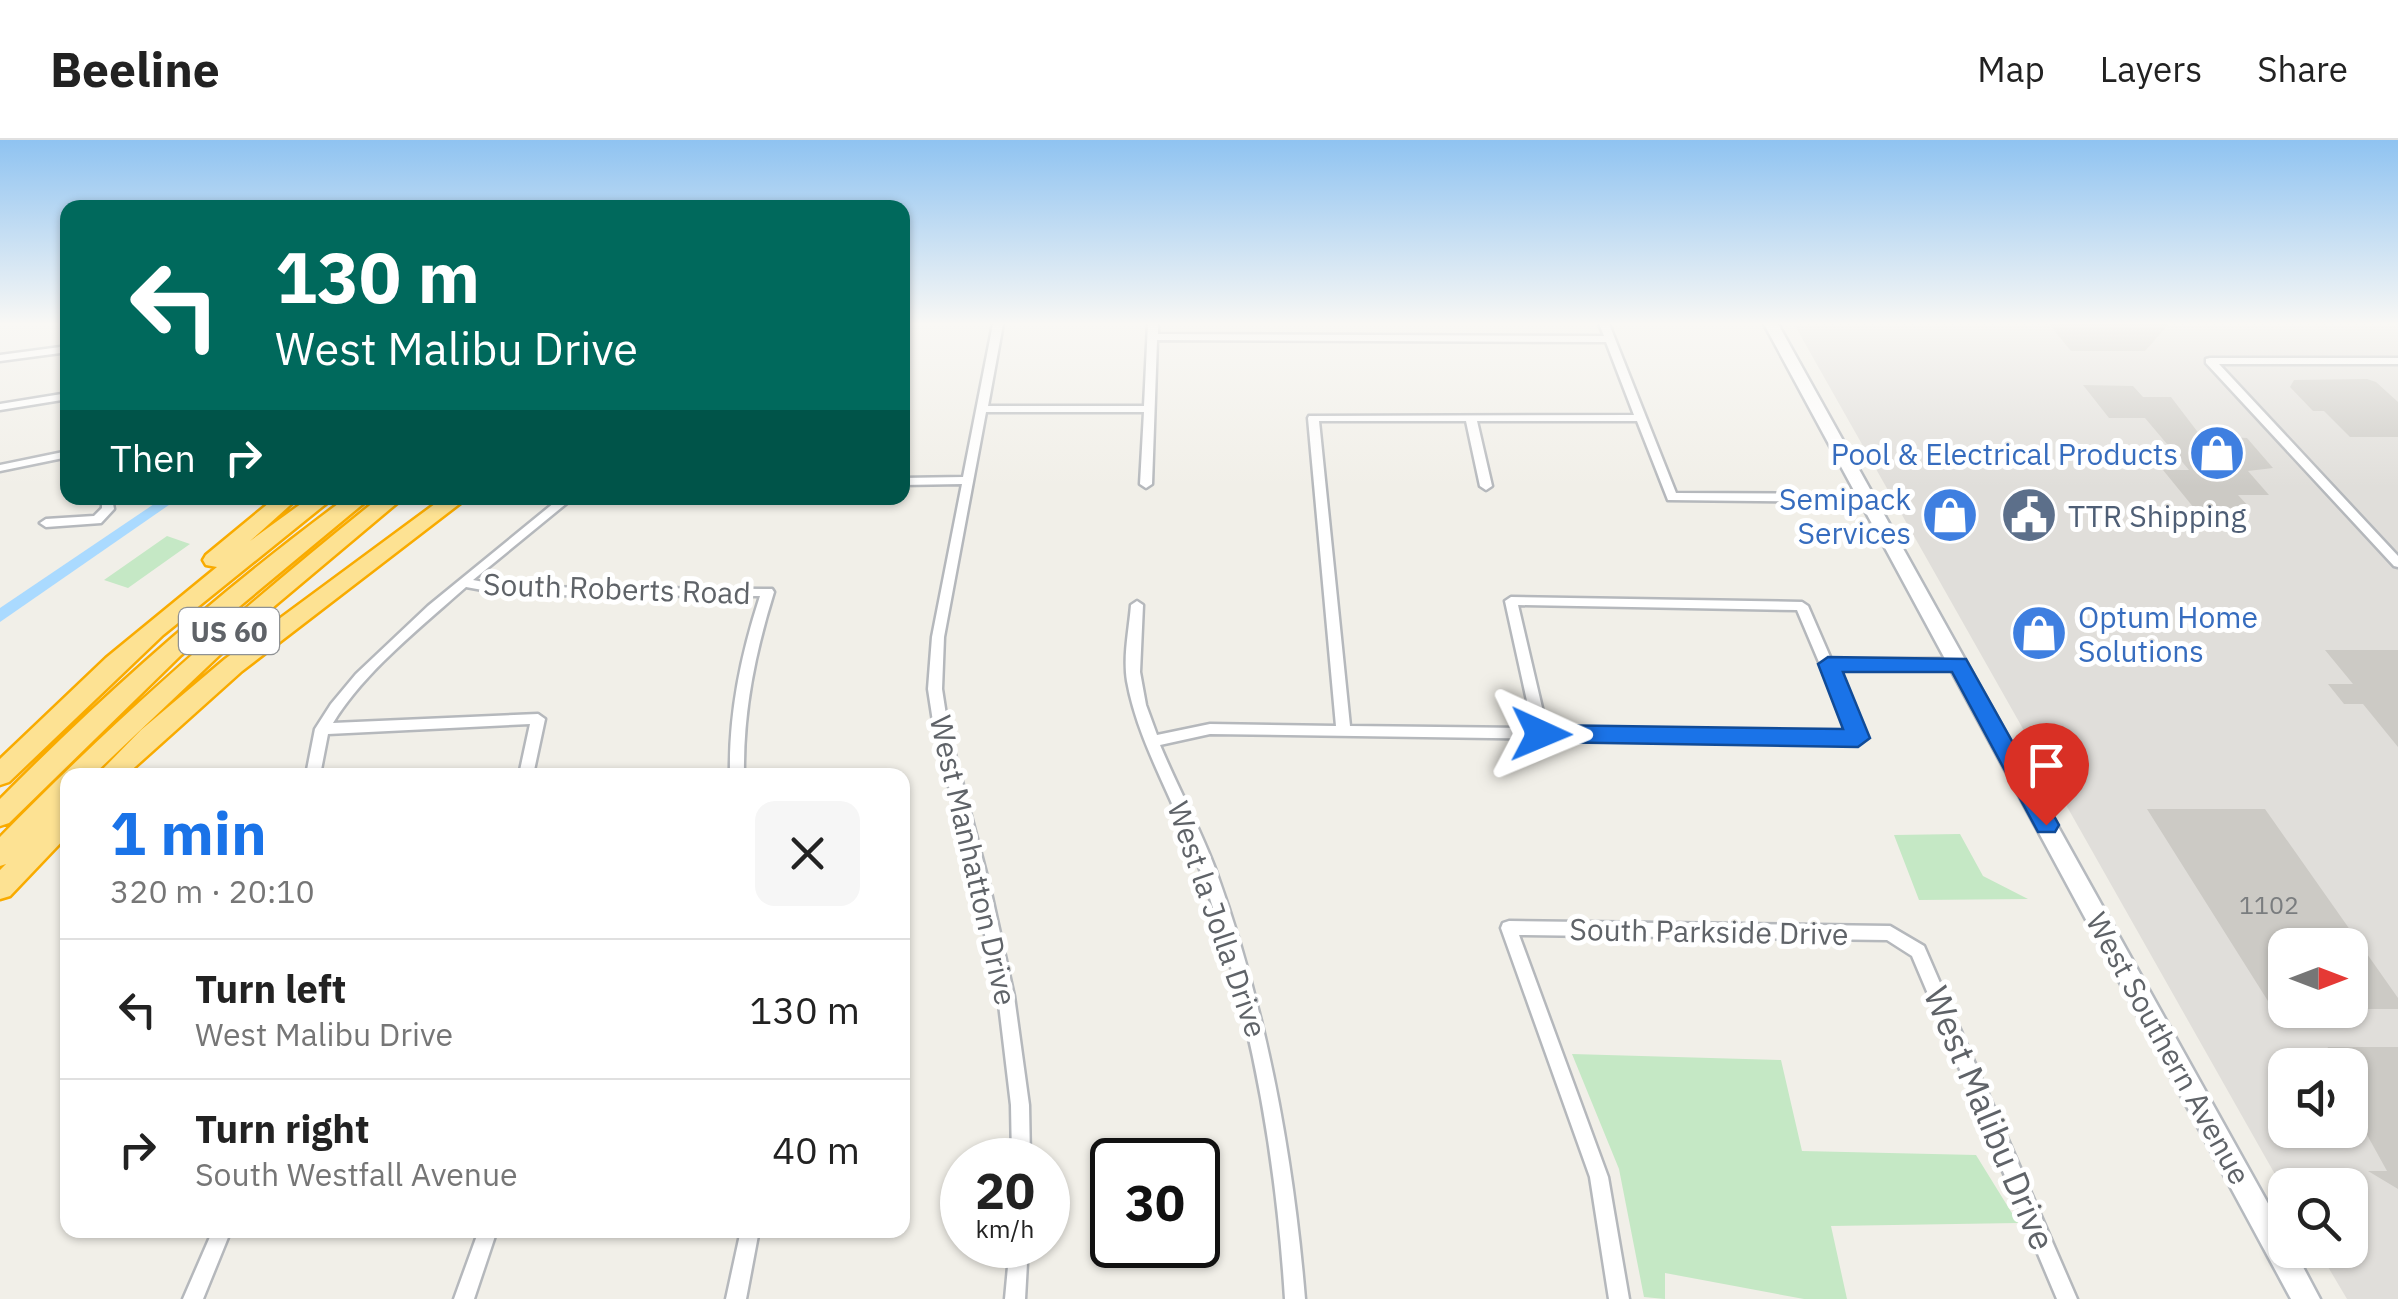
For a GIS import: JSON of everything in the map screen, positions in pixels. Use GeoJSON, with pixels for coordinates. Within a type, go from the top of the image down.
{"type":"FeatureCollection","features":[{"type":"Feature","properties":{"kind":"highway"},"geometry":{"type":"LineString","coordinates":[[30,744],[201,572],[279,505]]}},
{"type":"Feature","properties":{"kind":"highway","name":"US 60"},"geometry":{"type":"LineString","coordinates":[[0,775],[174,611],[313,505]]}},
{"type":"Feature","properties":{"kind":"highway"},"geometry":{"type":"LineString","coordinates":[[0,816],[164,654],[260,572],[350,505]]}},
{"type":"Feature","properties":{"kind":"highway","name":"US 60"},"geometry":{"type":"LineString","coordinates":[[84,768],[238,624],[383,505]]}},
{"type":"Feature","properties":{"kind":"highway"},"geometry":{"type":"LineString","coordinates":[[117,768],[154,731],[294,615],[446,505]]}},
{"type":"Feature","properties":{"kind":"highway"},"geometry":{"type":"LineString","coordinates":[[0,855],[60,792]]}},
{"type":"Feature","properties":{"kind":"highway"},"geometry":{"type":"LineString","coordinates":[[0,888],[60,825]]}},
{"type":"Feature","properties":{"kind":"main road","name":"West Southern Avenue"},"geometry":{"type":"LineString","coordinates":[[1801,378],[2306,1299]]}},
{"type":"Feature","properties":{"kind":"street","name":"West Manhatton Drive"},"geometry":{"type":"LineString","coordinates":[[988,378],[938,637],[935,689],[1015,1041],[1022,1100],[1021,1138]]}},
{"type":"Feature","properties":{"kind":"street"},"geometry":{"type":"LineString","coordinates":[[1146,484],[1151,378]]}},
{"type":"Feature","properties":{"kind":"street"},"geometry":{"type":"LineString","coordinates":[[1625,378],[1672,497],[1866,498]]}},
{"type":"Feature","properties":{"kind":"street"},"geometry":{"type":"LineString","coordinates":[[2226,378],[2398,563]]}},
{"type":"Feature","properties":{"kind":"street"},"geometry":{"type":"LineString","coordinates":[[0,407],[60,397]]}},
{"type":"Feature","properties":{"kind":"street"},"geometry":{"type":"LineString","coordinates":[[982,409],[1149,409]]}},
{"type":"Feature","properties":{"kind":"street"},"geometry":{"type":"LineString","coordinates":[[1344,732],[1313,418],[1640,418]]}},
{"type":"Feature","properties":{"kind":"street"},"geometry":{"type":"LineString","coordinates":[[1471,418],[1486,486]]}},
{"type":"Feature","properties":{"kind":"street"},"geometry":{"type":"LineString","coordinates":[[0,468],[60,456]]}},
{"type":"Feature","properties":{"kind":"street"},"geometry":{"type":"LineString","coordinates":[[910,482],[968,480]]}},
{"type":"Feature","properties":{"kind":"street"},"geometry":{"type":"LineString","coordinates":[[46,523],[96,520],[108,505]]}},
{"type":"Feature","properties":{"kind":"street"},"geometry":{"type":"LineString","coordinates":[[314,768],[322,729],[340,700],[466,583],[559,505]]}},
{"type":"Feature","properties":{"kind":"street","name":"South Roberts Road"},"geometry":{"type":"LineString","coordinates":[[466,583],[510,591],[768,592],[744,666],[735,726],[737,768]]}},
{"type":"Feature","properties":{"kind":"street"},"geometry":{"type":"LineString","coordinates":[[1154,741],[1210,729],[1344,732],[1858,738],[1802,606],[1511,602],[1541,734]]}},
{"type":"Feature","properties":{"kind":"street","name":"West la Jolla Drive"},"geometry":{"type":"LineString","coordinates":[[1137,605],[1134,680],[1154,741],[1209,871],[1258,1029],[1290,1217],[1295,1299]]}},
{"type":"Feature","properties":{"kind":"street"},"geometry":{"type":"LineString","coordinates":[[1828,664],[1958,664]]}},
{"type":"Feature","properties":{"kind":"street"},"geometry":{"type":"LineString","coordinates":[[322,729],[538,718],[527,768]]}},
{"type":"Feature","properties":{"kind":"street","name":"South Parkside Drive"},"geometry":{"type":"LineString","coordinates":[[1619,1299],[1599,1177],[1509,928],[1890,934],[1907,940]]}},
{"type":"Feature","properties":{"kind":"street","name":"West Malibu Drive"},"geometry":{"type":"LineString","coordinates":[[1907,940],[1918,951],[2067,1299]]}},
{"type":"Feature","properties":{"kind":"street"},"geometry":{"type":"LineString","coordinates":[[194,1299],[219,1238]]}},
{"type":"Feature","properties":{"kind":"street"},"geometry":{"type":"LineString","coordinates":[[464,1299],[485,1238]]}},
{"type":"Feature","properties":{"kind":"street"},"geometry":{"type":"LineString","coordinates":[[736,1299],[748,1238]]}},
{"type":"Feature","properties":{"kind":"street"},"geometry":{"type":"LineString","coordinates":[[1014,1299],[1017,1268]]}},
{"type":"Feature","properties":{"kind":"shaded area"},"geometry":{"type":"Polygon","coordinates":[[[1825,378],[2398,378],[2398,1299],[2347,1299],[2329,1268],[2368,1268],[2368,1168],[2271,1168],[1825,378]]]}},
{"type":"Feature","properties":{"kind":"green space"},"geometry":{"type":"Polygon","coordinates":[[[167,536],[190,544],[128,588],[104,580],[167,536]]]}},
{"type":"Feature","properties":{"kind":"green space"},"geometry":{"type":"Polygon","coordinates":[[[1960,834],[1983,876],[2028,899],[1919,900],[1894,835],[1960,834]]]}},
{"type":"Feature","properties":{"kind":"green space"},"geometry":{"type":"Polygon","coordinates":[[[1572,1054],[1781,1060],[1802,1151],[1976,1155],[2018,1223],[1831,1226],[1847,1299],[1804,1299],[1665,1273],[1665,1299],[1644,1297],[1619,1169],[1572,1054]]]}},
{"type":"Feature","properties":{"kind":"building"},"geometry":{"type":"Polygon","coordinates":[[[2367,379],[2398,402],[2398,437],[2350,437],[2324,411],[2313,411],[2290,387],[2294,380],[2367,379]]]}},
{"type":"Feature","properties":{"kind":"building"},"geometry":{"type":"Polygon","coordinates":[[[2083,385],[2133,386],[2143,397],[2171,397],[2200,435],[2247,438],[2273,468],[2248,471],[2269,495],[2238,495],[2250,508],[2194,508],[2163,470],[2189,470],[2145,418],[2109,418],[2083,385]]]}},
{"type":"Feature","properties":{"kind":"building"},"geometry":{"type":"Polygon","coordinates":[[[2325,650],[2398,650],[2398,747],[2363,704],[2344,704],[2328,684],[2353,684],[2325,650]]]}},
{"type":"Feature","properties":{"kind":"building"},"geometry":{"type":"Polygon","coordinates":[[[2147,809],[2265,809],[2349,928],[2268,928],[2268,1001],[2147,809]]]}},
{"type":"Feature","properties":{"kind":"building"},"geometry":{"type":"Polygon","coordinates":[[[2368,955],[2398,998],[2398,1009],[2368,1009],[2368,955]]]}},
{"type":"Feature","properties":{"kind":"building"},"geometry":{"type":"Polygon","coordinates":[[[2398,1047],[2398,1189],[2368,1171],[2387,1171],[2368,1137],[2368,1048],[2328,1048],[2398,1047]]]}},
{"type":"Feature","properties":{"kind":"waterway"},"geometry":{"type":"LineString","coordinates":[[0,616],[162,505]]}},
{"type":"Feature","properties":{"kind":"place","name":"Pool & Electrical Products"},"geometry":{"type":"Point","coordinates":[2217,453]}},
{"type":"Feature","properties":{"kind":"place","name":"Semipack Services"},"geometry":{"type":"Point","coordinates":[1950,515]}},
{"type":"Feature","properties":{"kind":"place","name":"TTR Shipping"},"geometry":{"type":"Point","coordinates":[2029,515]}},
{"type":"Feature","properties":{"kind":"place","name":"Optum Home Solutions"},"geometry":{"type":"Point","coordinates":[2039,633]}},
{"type":"Feature","properties":{"kind":"route"},"geometry":{"type":"LineString","coordinates":[[1541,734],[1858,738],[1828,664],[1958,664],[2046,825]]}}]}
